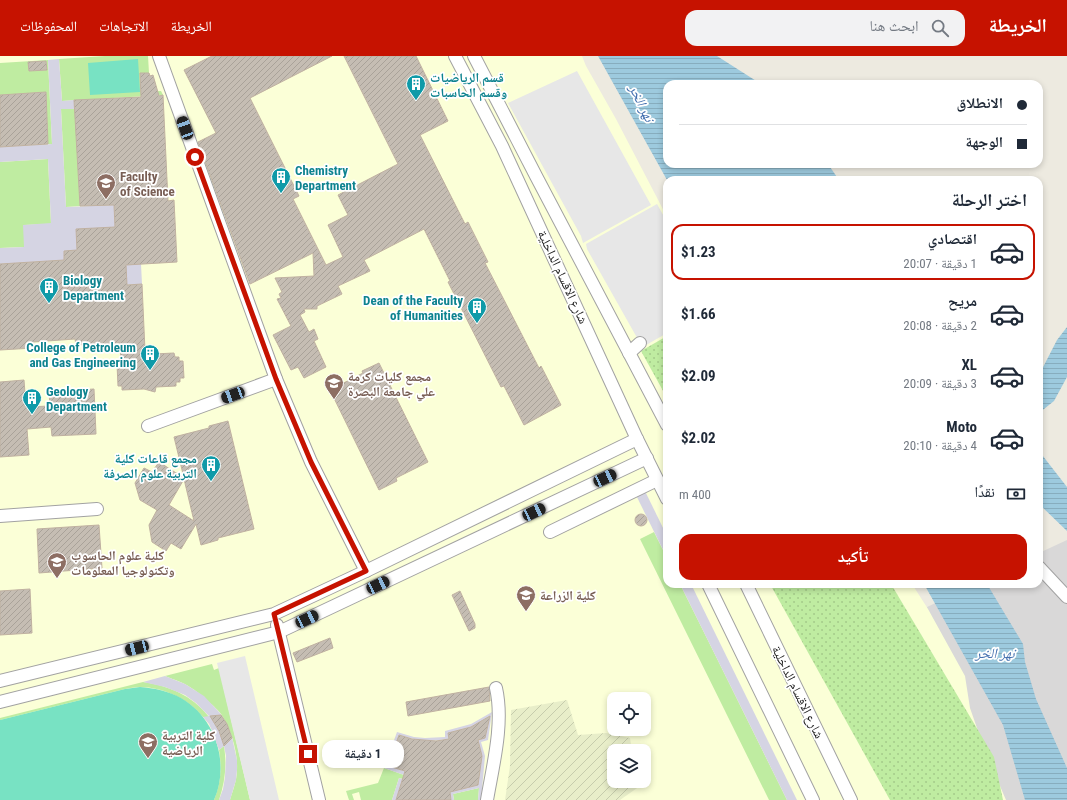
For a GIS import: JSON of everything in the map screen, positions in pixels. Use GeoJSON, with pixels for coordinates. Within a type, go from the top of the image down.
{"type":"FeatureCollection","features":[{"type":"Feature","properties":{"kind":"street"},"geometry":{"type":"LineString","coordinates":[[159,56],[276,379],[311,462],[366,571]]}},
{"type":"Feature","properties":{"kind":"street","name":"شارع الاقسام الداخلية"},"geometry":{"type":"LineString","coordinates":[[455,56],[502,146],[637,439],[663,491]]}},
{"type":"Feature","properties":{"kind":"street","name":"شارع الاقسام الداخلية"},"geometry":{"type":"LineString","coordinates":[[474,56],[506,110],[579,246],[629,352],[663,417]]}},
{"type":"Feature","properties":{"kind":"street"},"geometry":{"type":"LineString","coordinates":[[629,352],[640,343]]}},
{"type":"Feature","properties":{"kind":"street"},"geometry":{"type":"LineString","coordinates":[[148,426],[276,379]]}},
{"type":"Feature","properties":{"kind":"street"},"geometry":{"type":"LineString","coordinates":[[0,681],[274,614],[366,571],[637,439]]}},
{"type":"Feature","properties":{"kind":"street"},"geometry":{"type":"LineString","coordinates":[[0,702],[278,632],[647,458]]}},
{"type":"Feature","properties":{"kind":"street"},"geometry":{"type":"LineString","coordinates":[[550,532],[657,480]]}},
{"type":"Feature","properties":{"kind":"street"},"geometry":{"type":"LineString","coordinates":[[0,516],[96,509]]}},
{"type":"Feature","properties":{"kind":"street"},"geometry":{"type":"LineString","coordinates":[[1043,571],[1067,597]]}},
{"type":"Feature","properties":{"kind":"street"},"geometry":{"type":"LineString","coordinates":[[710,588],[813,800]]}},
{"type":"Feature","properties":{"kind":"street","name":"شارع الاقسام الداخلية"},"geometry":{"type":"LineString","coordinates":[[748,588],[851,800]]}},
{"type":"Feature","properties":{"kind":"street"},"geometry":{"type":"LineString","coordinates":[[274,614],[319,800]]}},
{"type":"Feature","properties":{"kind":"street"},"geometry":{"type":"LineString","coordinates":[[486,800],[493,766],[499,719],[496,688]]}},
{"type":"Feature","properties":{"kind":"shaded area","name":"مجمع كليات كرمة علي جامعة البصرة"},"geometry":{"type":"Polygon","coordinates":[[[0,56],[582,56],[663,209],[663,588],[915,588],[928,609],[965,676],[970,708],[985,751],[1006,800],[0,800],[0,56]]]}},
{"type":"Feature","properties":{"kind":"shaded area"},"geometry":{"type":"Polygon","coordinates":[[[59,59],[62,101],[74,100],[75,109],[61,109],[66,207],[114,205],[117,265],[141,264],[142,284],[99,286],[97,258],[0,264],[0,248],[24,247],[23,225],[51,223],[48,159],[0,162],[0,147],[52,144],[48,60],[59,59]]]}},
{"type":"Feature","properties":{"kind":"shaded area"},"geometry":{"type":"Polygon","coordinates":[[[577,71],[651,205],[583,243],[581,236],[508,103],[577,71]]]}},
{"type":"Feature","properties":{"kind":"shaded area"},"geometry":{"type":"Polygon","coordinates":[[[657,204],[663,215],[663,335],[641,348],[640,343],[587,249],[586,244],[657,204]]]}},
{"type":"Feature","properties":{"kind":"shaded area"},"geometry":{"type":"Polygon","coordinates":[[[642,485],[663,528],[663,550],[633,489],[642,485]]]}},
{"type":"Feature","properties":{"kind":"shaded area"},"geometry":{"type":"Polygon","coordinates":[[[1067,540],[1067,800],[877,800],[925,608],[967,588],[1043,588],[1043,551],[1067,540]]]}},
{"type":"Feature","properties":{"kind":"shaded area"},"geometry":{"type":"Polygon","coordinates":[[[682,588],[693,588],[797,800],[787,800],[682,588]]]}},
{"type":"Feature","properties":{"kind":"shaded area"},"geometry":{"type":"Polygon","coordinates":[[[245,656],[279,800],[250,800],[217,663],[245,656]]]}},
{"type":"Feature","properties":{"kind":"shaded area"},"geometry":{"type":"Polygon","coordinates":[[[165,676],[185,684],[204,696],[220,713],[227,724],[232,737],[237,760],[236,780],[230,800],[219,800],[225,777],[226,756],[224,746],[219,750],[209,724],[203,717],[209,716],[196,703],[185,695],[165,687],[143,682],[165,676]]]}},
{"type":"Feature","properties":{"kind":"shaded area"},"geometry":{"type":"Polygon","coordinates":[[[567,700],[578,735],[606,733],[607,736],[630,738],[631,744],[607,744],[607,788],[637,788],[620,800],[505,800],[510,766],[511,710],[567,700]]]}},
{"type":"Feature","properties":{"kind":"shaded area"},"geometry":{"type":"Polygon","coordinates":[[[492,712],[488,740],[481,742],[485,756],[481,800],[478,800],[479,788],[453,794],[454,800],[451,800],[448,785],[402,782],[396,800],[392,800],[399,778],[414,782],[404,775],[384,768],[397,732],[414,737],[445,737],[445,731],[471,724],[492,712]],[[489,717],[471,727],[448,733],[449,739],[430,741],[417,740],[399,735],[388,766],[451,783],[453,791],[478,785],[482,756],[478,740],[485,738],[489,717]]]}},
{"type":"Feature","properties":{"kind":"green space"},"geometry":{"type":"Polygon","coordinates":[[[105,56],[148,56],[149,73],[140,73],[141,92],[161,91],[163,95],[62,101],[59,59],[105,56]]]}},
{"type":"Feature","properties":{"kind":"green space"},"geometry":{"type":"Polygon","coordinates":[[[138,59],[140,92],[90,95],[88,63],[138,59]]]}},
{"type":"Feature","properties":{"kind":"green space"},"geometry":{"type":"Polygon","coordinates":[[[48,60],[52,144],[48,144],[46,92],[0,95],[0,63],[48,60]],[[46,61],[28,62],[29,71],[47,70],[46,61]]]}},
{"type":"Feature","properties":{"kind":"green space"},"geometry":{"type":"Polygon","coordinates":[[[61,109],[75,109],[80,206],[66,207],[61,109]]]}},
{"type":"Feature","properties":{"kind":"green space"},"geometry":{"type":"Polygon","coordinates":[[[48,159],[51,224],[24,225],[24,247],[0,248],[0,162],[48,159]]]}},
{"type":"Feature","properties":{"kind":"green space"},"geometry":{"type":"Polygon","coordinates":[[[663,338],[663,391],[641,351],[663,338]]]}},
{"type":"Feature","properties":{"kind":"green space"},"geometry":{"type":"Polygon","coordinates":[[[654,532],[663,550],[663,586],[640,539],[654,532]]]}},
{"type":"Feature","properties":{"kind":"green space"},"geometry":{"type":"Polygon","coordinates":[[[664,588],[682,588],[787,800],[769,800],[664,588]]]}},
{"type":"Feature","properties":{"kind":"green space"},"geometry":{"type":"Polygon","coordinates":[[[772,588],[893,588],[994,757],[1003,800],[890,800],[772,588]]]}},
{"type":"Feature","properties":{"kind":"green space"},"geometry":{"type":"Polygon","coordinates":[[[212,664],[214,670],[219,668],[250,800],[230,800],[235,785],[237,763],[231,734],[221,714],[208,701],[190,687],[165,676],[212,664]]]}},
{"type":"Feature","properties":{"kind":"green space"},"geometry":{"type":"Polygon","coordinates":[[[143,682],[171,689],[188,697],[209,717],[203,717],[190,705],[175,695],[158,689],[134,687],[0,720],[0,718],[143,682]]]}},
{"type":"Feature","properties":{"kind":"green space","name":"كلية التربية الرياضية"},"geometry":{"type":"Polygon","coordinates":[[[140,687],[171,693],[193,707],[203,717],[217,743],[220,757],[221,772],[219,786],[214,800],[0,800],[0,720],[125,689],[140,687]]]}},
{"type":"Feature","properties":{"kind":"green space"},"geometry":{"type":"Polygon","coordinates":[[[224,746],[225,767],[223,787],[219,800],[214,800],[220,775],[219,750],[224,746]]]}},
{"type":"Feature","properties":{"kind":"green space"},"geometry":{"type":"Polygon","coordinates":[[[384,768],[404,775],[414,782],[399,778],[392,800],[361,800],[359,792],[352,794],[354,800],[349,800],[346,791],[378,783],[384,768]]]}},
{"type":"Feature","properties":{"kind":"green space"},"geometry":{"type":"Polygon","coordinates":[[[479,788],[478,800],[454,800],[453,794],[479,788]]]}},
{"type":"Feature","properties":{"kind":"water","name":"نهر الخر"},"geometry":{"type":"Polygon","coordinates":[[[598,56],[717,56],[755,80],[663,80],[663,168],[831,168],[836,176],[665,176],[598,56]]]}},
{"type":"Feature","properties":{"kind":"water"},"geometry":{"type":"Polygon","coordinates":[[[1067,327],[1067,377],[1054,401],[1043,410],[1043,367],[1057,340],[1067,327]]]}},
{"type":"Feature","properties":{"kind":"water"},"geometry":{"type":"Polygon","coordinates":[[[1043,456],[1067,487],[1067,531],[1043,508],[1043,456]]]}},
{"type":"Feature","properties":{"kind":"water","name":"نهر الخر"},"geometry":{"type":"Polygon","coordinates":[[[926,588],[989,588],[1023,644],[1025,662],[1036,699],[1067,768],[1067,800],[1025,800],[1003,725],[926,588]]]}},
{"type":"Feature","properties":{"kind":"building"},"geometry":{"type":"Polygon","coordinates":[[[212,56],[332,56],[250,98],[299,196],[293,199],[326,265],[343,257],[328,225],[348,215],[338,195],[398,164],[344,56],[416,56],[448,121],[420,135],[465,224],[468,222],[488,262],[485,263],[539,368],[541,366],[561,405],[524,425],[504,386],[501,387],[448,282],[450,281],[424,229],[364,260],[370,271],[338,286],[342,294],[317,306],[317,309],[304,309],[305,312],[300,315],[309,332],[314,329],[318,339],[314,341],[326,367],[304,378],[298,367],[291,370],[273,335],[291,326],[277,299],[281,298],[279,294],[282,292],[275,278],[314,276],[313,253],[250,284],[198,142],[216,133],[184,70],[212,56]]]}},
{"type":"Feature","properties":{"kind":"building"},"geometry":{"type":"Polygon","coordinates":[[[46,61],[47,70],[29,71],[28,62],[46,61]]]}},
{"type":"Feature","properties":{"kind":"building"},"geometry":{"type":"Polygon","coordinates":[[[140,73],[149,73],[150,76],[153,75],[159,96],[163,95],[168,201],[174,200],[177,262],[126,265],[127,285],[142,284],[145,351],[154,354],[174,353],[175,357],[179,357],[179,361],[183,361],[184,378],[180,378],[180,382],[176,382],[176,386],[156,387],[155,392],[144,389],[122,390],[122,386],[118,386],[117,364],[121,364],[120,343],[76,345],[75,339],[33,342],[34,348],[0,350],[0,264],[64,260],[64,251],[77,250],[76,229],[115,227],[114,205],[80,206],[74,100],[141,97],[140,73]]]}},
{"type":"Feature","properties":{"kind":"building"},"geometry":{"type":"Polygon","coordinates":[[[46,92],[48,144],[0,147],[0,95],[46,92]]]}},
{"type":"Feature","properties":{"kind":"building"},"geometry":{"type":"Polygon","coordinates":[[[379,363],[428,462],[396,478],[397,481],[379,490],[330,390],[379,363]]]}},
{"type":"Feature","properties":{"kind":"building","name":"Geology Department"},"geometry":{"type":"Polygon","coordinates":[[[24,380],[26,407],[50,406],[49,392],[94,389],[96,434],[52,436],[51,427],[27,429],[29,455],[0,457],[0,382],[24,380]]]}},
{"type":"Feature","properties":{"kind":"building","name":"مجمع قاعات كلية التربية علوم الصرفة"},"geometry":{"type":"Polygon","coordinates":[[[228,421],[254,529],[218,538],[218,540],[201,545],[196,524],[181,549],[171,543],[166,551],[152,542],[149,525],[157,510],[140,500],[135,483],[144,468],[152,472],[159,462],[184,478],[174,437],[209,428],[209,426],[228,421]],[[184,479],[169,505],[194,521],[184,479]]]}},
{"type":"Feature","properties":{"kind":"building"},"geometry":{"type":"Polygon","coordinates":[[[639,514],[643,514],[647,520],[643,526],[639,526],[635,522],[635,518],[639,514]]]}},
{"type":"Feature","properties":{"kind":"building"},"geometry":{"type":"Polygon","coordinates":[[[99,525],[102,568],[39,573],[37,529],[99,525]]]}},
{"type":"Feature","properties":{"kind":"building"},"geometry":{"type":"Polygon","coordinates":[[[30,589],[32,633],[0,635],[0,591],[30,589]]]}},
{"type":"Feature","properties":{"kind":"building"},"geometry":{"type":"Polygon","coordinates":[[[460,591],[475,624],[475,628],[469,631],[452,595],[460,591]]]}},
{"type":"Feature","properties":{"kind":"building"},"geometry":{"type":"Polygon","coordinates":[[[330,638],[333,648],[297,662],[293,653],[330,638]]]}},
{"type":"Feature","properties":{"kind":"building"},"geometry":{"type":"Polygon","coordinates":[[[489,687],[490,701],[408,716],[406,702],[489,687]]]}},
{"type":"Feature","properties":{"kind":"building"},"geometry":{"type":"Polygon","coordinates":[[[221,715],[227,724],[232,738],[224,746],[219,731],[210,716],[221,715]]]}},
{"type":"Feature","properties":{"kind":"building"},"geometry":{"type":"Polygon","coordinates":[[[490,716],[485,738],[478,740],[482,756],[478,785],[450,792],[451,800],[396,800],[405,771],[388,766],[399,735],[412,739],[436,741],[449,739],[448,733],[471,727],[490,716]]]}},
{"type":"Feature","properties":{"kind":"place","name":"قسم الرياضيات وقسم الحاسبات"},"geometry":{"type":"Point","coordinates":[416,101]}},
{"type":"Feature","properties":{"kind":"place","name":"Chemistry Department"},"geometry":{"type":"Point","coordinates":[281,194]}},
{"type":"Feature","properties":{"kind":"place","name":"Faculty of Science"},"geometry":{"type":"Point","coordinates":[106,200]}},
{"type":"Feature","properties":{"kind":"place","name":"Biology Department"},"geometry":{"type":"Point","coordinates":[49,304]}},
{"type":"Feature","properties":{"kind":"place","name":"Dean of the Faculty of Humanities"},"geometry":{"type":"Point","coordinates":[477,324]}},
{"type":"Feature","properties":{"kind":"place","name":"College of Petroleum and Gas Engineering"},"geometry":{"type":"Point","coordinates":[150,371]}},
{"type":"Feature","properties":{"kind":"place","name":"مجمع كليات كرمة علي جامعة البصرة"},"geometry":{"type":"Point","coordinates":[334,400]}},
{"type":"Feature","properties":{"kind":"place","name":"Geology Department"},"geometry":{"type":"Point","coordinates":[32,415]}},
{"type":"Feature","properties":{"kind":"place","name":"مجمع قاعات كلية التربية علوم الصرفة"},"geometry":{"type":"Point","coordinates":[211,482]}},
{"type":"Feature","properties":{"kind":"place","name":"كلية علوم الحاسوب وتكنولوجيا المعلومات"},"geometry":{"type":"Point","coordinates":[57,579]}},
{"type":"Feature","properties":{"kind":"place","name":"كلية الزراعة"},"geometry":{"type":"Point","coordinates":[526,612]}},
{"type":"Feature","properties":{"kind":"place","name":"كلية التربية الرياضية"},"geometry":{"type":"Point","coordinates":[148,759]}},
{"type":"Feature","properties":{"kind":"route"},"geometry":{"type":"LineString","coordinates":[[195,157],[276,379],[311,462],[366,571],[274,614],[308,754]]}}]}
